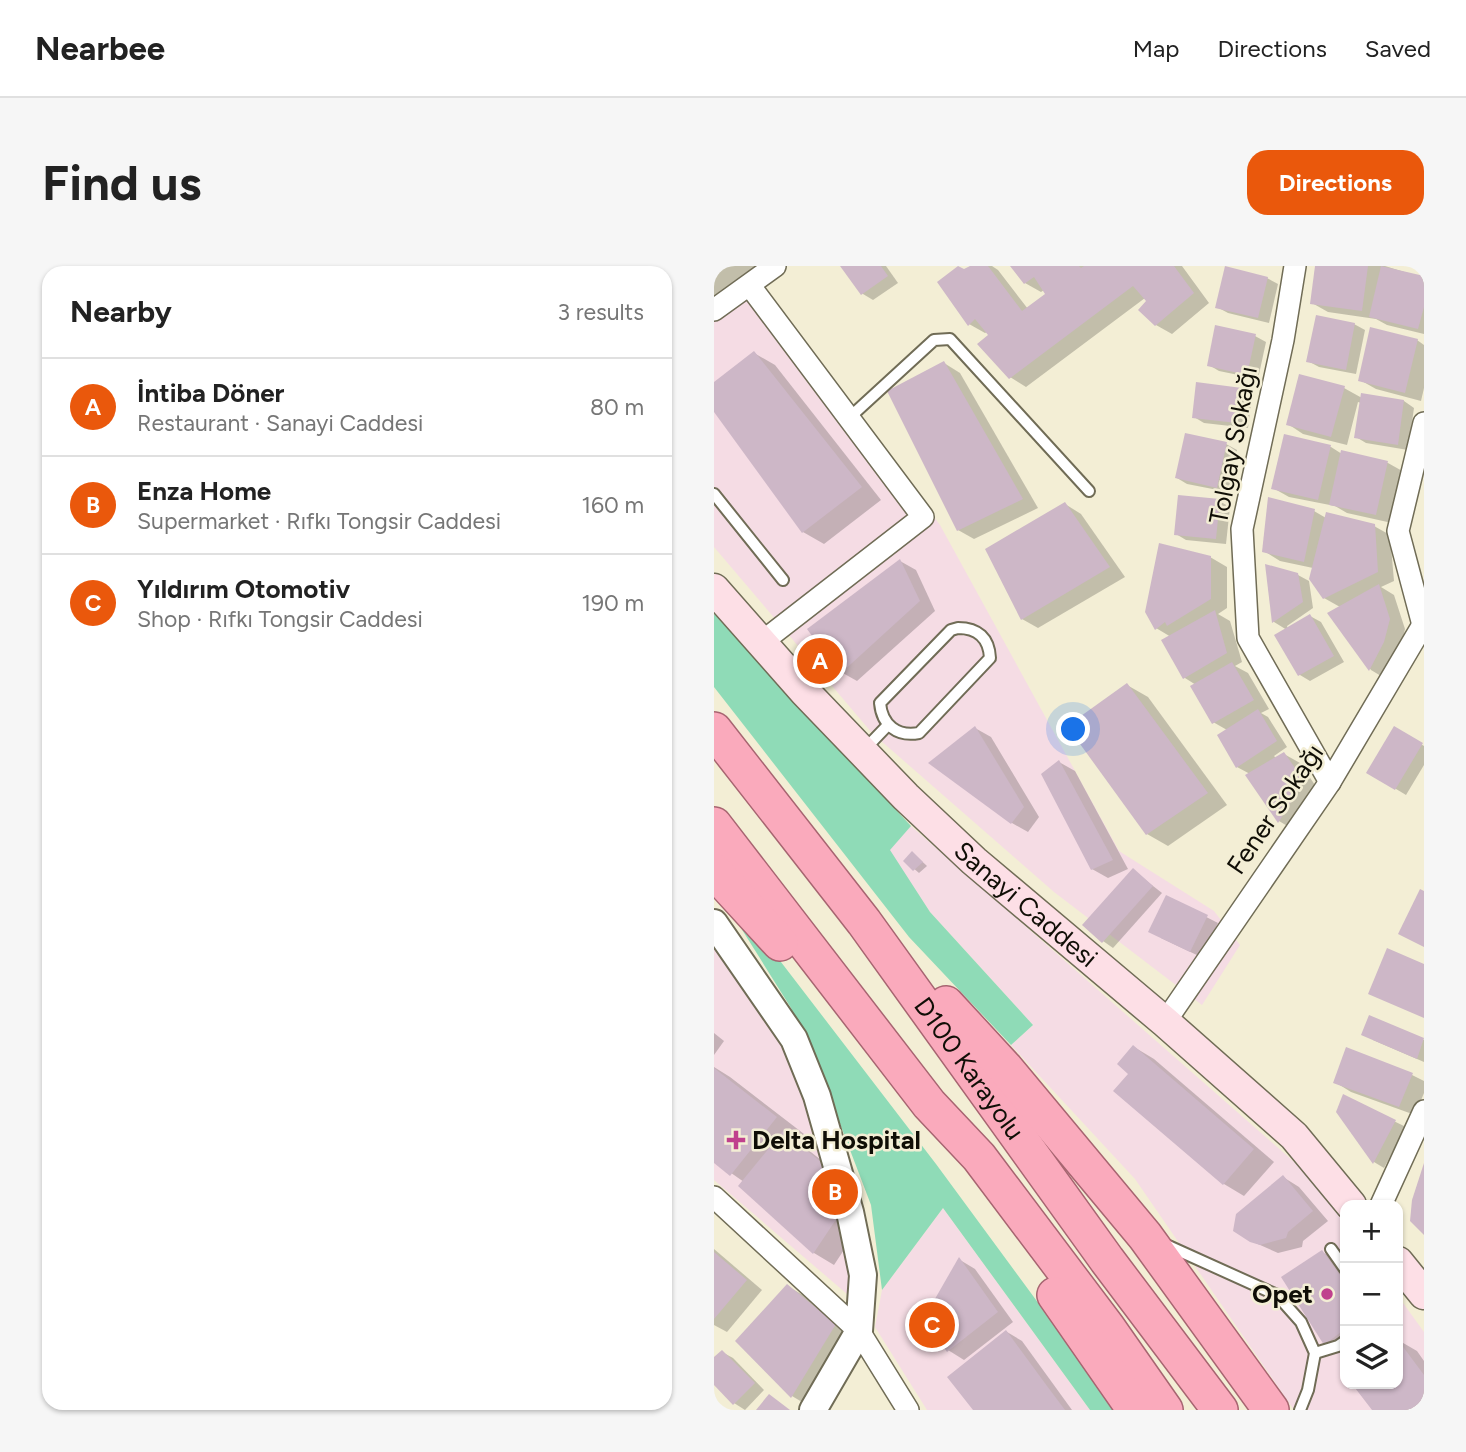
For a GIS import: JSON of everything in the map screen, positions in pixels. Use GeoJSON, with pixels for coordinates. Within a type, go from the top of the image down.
{"type":"FeatureCollection","features":[{"type":"Feature","properties":{"kind":"highway","name":"D100 Karayolu"},"geometry":{"type":"LineString","coordinates":[[714,730],[864,922],[1099,1249],[1220,1410]]}},
{"type":"Feature","properties":{"kind":"highway","name":"D100 Karayolu"},"geometry":{"type":"LineString","coordinates":[[714,825],[929,1104],[979,1157],[1107,1327],[1165,1410]]}},
{"type":"Feature","properties":{"kind":"highway"},"geometry":{"type":"LineString","coordinates":[[714,872],[929,1104],[1038,1270],[1135,1410]]}},
{"type":"Feature","properties":{"kind":"highway"},"geometry":{"type":"LineString","coordinates":[[864,922],[923,979],[1005,1068],[1145,1236],[1271,1410]]}},
{"type":"Feature","properties":{"kind":"main road","name":"Sanayi Caddesi"},"geometry":{"type":"LineString","coordinates":[[714,589],[906,797],[974,861],[1165,1022],[1294,1136],[1347,1200]]}},
{"type":"Feature","properties":{"kind":"main road"},"geometry":{"type":"LineString","coordinates":[[1399,1263],[1424,1294]]}},
{"type":"Feature","properties":{"kind":"street"},"geometry":{"type":"LineString","coordinates":[[714,310],[775,266]]}},
{"type":"Feature","properties":{"kind":"street","name":"Tolgay Sokağı"},"geometry":{"type":"LineString","coordinates":[[1294,266],[1283,340],[1242,528],[1248,638],[1329,782]]}},
{"type":"Feature","properties":{"kind":"street"},"geometry":{"type":"LineString","coordinates":[[750,286],[923,516],[762,642]]}},
{"type":"Feature","properties":{"kind":"street"},"geometry":{"type":"LineString","coordinates":[[1423,624],[1398,531],[1424,424]]}},
{"type":"Feature","properties":{"kind":"street","name":"Fener Sokağı"},"geometry":{"type":"LineString","coordinates":[[1165,1022],[1329,782],[1423,624]]}},
{"type":"Feature","properties":{"kind":"street"},"geometry":{"type":"LineString","coordinates":[[714,923],[793,1039],[817,1096],[850,1212],[863,1275],[859,1331],[813,1410]]}},
{"type":"Feature","properties":{"kind":"street"},"geometry":{"type":"LineString","coordinates":[[1383,1200],[1424,1111]]}},
{"type":"Feature","properties":{"kind":"street"},"geometry":{"type":"LineString","coordinates":[[714,1197],[859,1331],[908,1410]]}},
{"type":"Feature","properties":{"kind":"lane"},"geometry":{"type":"LineString","coordinates":[[849,418],[934,340],[950,340],[1088,491]]}},
{"type":"Feature","properties":{"kind":"lane"},"geometry":{"type":"LineString","coordinates":[[714,494],[783,580]]}},
{"type":"Feature","properties":{"kind":"lane"},"geometry":{"type":"LineString","coordinates":[[973,629],[986,640],[990,658],[919,733],[902,734],[888,725],[880,711],[880,703],[951,630],[973,629]]}},
{"type":"Feature","properties":{"kind":"lane"},"geometry":{"type":"LineString","coordinates":[[862,751],[888,725]]}},
{"type":"Feature","properties":{"kind":"lane"},"geometry":{"type":"LineString","coordinates":[[1145,1236],[1278,1295],[1301,1322],[1315,1353],[1308,1390],[1300,1410]]}},
{"type":"Feature","properties":{"kind":"lane"},"geometry":{"type":"LineString","coordinates":[[1331,1249],[1341,1263]]}},
{"type":"Feature","properties":{"kind":"lane"},"geometry":{"type":"LineString","coordinates":[[1315,1353],[1340,1345]]}},
{"type":"Feature","properties":{"kind":"shaded area"},"geometry":{"type":"Polygon","coordinates":[[[752,275],[940,525],[1119,851],[1214,911],[1240,945],[1202,1005],[1054,892],[872,733],[714,547],[714,301],[752,275]]]}},
{"type":"Feature","properties":{"kind":"shaded area"},"geometry":{"type":"Polygon","coordinates":[[[911,826],[1309,1175],[1340,1217],[1340,1389],[1403,1389],[1403,1303],[1424,1332],[1424,1410],[1294,1410],[1135,1179],[1011,1045],[1033,1025],[930,912],[889,850],[911,826]]]}},
{"type":"Feature","properties":{"kind":"shaded area"},"geometry":{"type":"Polygon","coordinates":[[[714,940],[744,980],[784,1048],[811,1109],[856,1277],[847,1294],[714,1180],[714,940]]]}},
{"type":"Feature","properties":{"kind":"shaded area"},"geometry":{"type":"Polygon","coordinates":[[[943,1208],[1090,1410],[927,1410],[875,1327],[882,1290],[943,1208]]]}},
{"type":"Feature","properties":{"kind":"green space"},"geometry":{"type":"Polygon","coordinates":[[[714,614],[911,826],[890,850],[930,912],[1033,1025],[1011,1045],[909,937],[714,687],[714,614]]]}},
{"type":"Feature","properties":{"kind":"green space"},"geometry":{"type":"Polygon","coordinates":[[[714,885],[771,949],[936,1164],[1117,1410],[1090,1410],[943,1208],[882,1290],[871,1205],[834,1108],[791,1008],[714,885]]]}},
{"type":"Feature","properties":{"kind":"building"},"geometry":{"type":"Polygon","coordinates":[[[840,266],[881,266],[888,276],[861,295],[840,266]]]}},
{"type":"Feature","properties":{"kind":"building"},"geometry":{"type":"Polygon","coordinates":[[[958,266],[964,269],[970,266],[988,266],[1022,311],[1045,294],[1034,277],[1024,284],[1010,266],[1174,266],[1194,293],[1155,326],[1138,310],[1146,301],[1133,286],[1009,379],[977,344],[988,335],[975,319],[968,326],[937,282],[958,266]]]}},
{"type":"Feature","properties":{"kind":"building"},"geometry":{"type":"Polygon","coordinates":[[[1225,266],[1268,277],[1258,318],[1215,308],[1225,266]]]}},
{"type":"Feature","properties":{"kind":"building"},"geometry":{"type":"Polygon","coordinates":[[[1315,266],[1368,266],[1362,311],[1310,304],[1315,266]]]}},
{"type":"Feature","properties":{"kind":"building"},"geometry":{"type":"Polygon","coordinates":[[[1381,266],[1424,276],[1424,307],[1418,329],[1369,317],[1381,266]]]}},
{"type":"Feature","properties":{"kind":"building"},"geometry":{"type":"Polygon","coordinates":[[[1316,315],[1355,323],[1346,370],[1306,362],[1316,315]]]}},
{"type":"Feature","properties":{"kind":"building"},"geometry":{"type":"Polygon","coordinates":[[[1215,325],[1256,334],[1247,375],[1207,366],[1215,325]]]}},
{"type":"Feature","properties":{"kind":"building"},"geometry":{"type":"Polygon","coordinates":[[[1370,327],[1418,339],[1405,393],[1358,381],[1370,327]]]}},
{"type":"Feature","properties":{"kind":"building"},"geometry":{"type":"Polygon","coordinates":[[[754,351],[862,487],[802,533],[714,412],[714,382],[754,351]]]}},
{"type":"Feature","properties":{"kind":"building"},"geometry":{"type":"Polygon","coordinates":[[[944,361],[1023,499],[957,531],[887,391],[944,361]]]}},
{"type":"Feature","properties":{"kind":"building"},"geometry":{"type":"Polygon","coordinates":[[[1299,374],[1345,386],[1331,437],[1286,425],[1299,374]]]}},
{"type":"Feature","properties":{"kind":"building"},"geometry":{"type":"Polygon","coordinates":[[[1196,382],[1242,388],[1237,423],[1192,418],[1196,382]]]}},
{"type":"Feature","properties":{"kind":"building"},"geometry":{"type":"Polygon","coordinates":[[[1361,393],[1404,400],[1398,445],[1354,438],[1361,393]]]}},
{"type":"Feature","properties":{"kind":"building"},"geometry":{"type":"Polygon","coordinates":[[[1185,433],[1227,442],[1217,488],[1175,478],[1185,433]]]}},
{"type":"Feature","properties":{"kind":"building"},"geometry":{"type":"Polygon","coordinates":[[[1284,434],[1331,445],[1318,500],[1271,489],[1284,434]]]}},
{"type":"Feature","properties":{"kind":"building"},"geometry":{"type":"Polygon","coordinates":[[[1341,450],[1388,461],[1376,515],[1329,505],[1341,450]]]}},
{"type":"Feature","properties":{"kind":"building"},"geometry":{"type":"Polygon","coordinates":[[[1178,495],[1220,499],[1216,539],[1174,535],[1178,495]]]}},
{"type":"Feature","properties":{"kind":"building"},"geometry":{"type":"Polygon","coordinates":[[[1268,497],[1315,509],[1304,562],[1262,552],[1268,497]]]}},
{"type":"Feature","properties":{"kind":"building"},"geometry":{"type":"Polygon","coordinates":[[[1065,502],[1110,567],[1021,620],[985,549],[1065,502]]]}},
{"type":"Feature","properties":{"kind":"building"},"geometry":{"type":"Polygon","coordinates":[[[1326,512],[1375,524],[1378,572],[1323,599],[1309,579],[1326,512]]]}},
{"type":"Feature","properties":{"kind":"building"},"geometry":{"type":"Polygon","coordinates":[[[1159,543],[1211,556],[1211,599],[1167,626],[1165,622],[1155,630],[1145,612],[1159,543]]]}},
{"type":"Feature","properties":{"kind":"building"},"geometry":{"type":"Polygon","coordinates":[[[900,559],[920,601],[840,674],[807,629],[900,559]]]}},
{"type":"Feature","properties":{"kind":"building"},"geometry":{"type":"Polygon","coordinates":[[[1265,564],[1298,573],[1303,602],[1272,623],[1265,564]]]}},
{"type":"Feature","properties":{"kind":"building"},"geometry":{"type":"Polygon","coordinates":[[[1379,584],[1390,619],[1384,642],[1369,671],[1327,613],[1379,584]]]}},
{"type":"Feature","properties":{"kind":"building"},"geometry":{"type":"Polygon","coordinates":[[[1215,610],[1227,653],[1183,679],[1161,640],[1215,610]]]}},
{"type":"Feature","properties":{"kind":"building"},"geometry":{"type":"Polygon","coordinates":[[[1310,614],[1334,656],[1298,676],[1274,635],[1310,614]]]}},
{"type":"Feature","properties":{"kind":"building"},"geometry":{"type":"Polygon","coordinates":[[[1232,662],[1254,700],[1212,724],[1190,686],[1232,662]]]}},
{"type":"Feature","properties":{"kind":"building"},"geometry":{"type":"Polygon","coordinates":[[[1127,683],[1208,793],[1146,835],[1067,726],[1127,683]]]}},
{"type":"Feature","properties":{"kind":"building"},"geometry":{"type":"Polygon","coordinates":[[[1258,709],[1277,741],[1236,768],[1217,735],[1258,709]]]}},
{"type":"Feature","properties":{"kind":"building"},"geometry":{"type":"Polygon","coordinates":[[[975,726],[1024,807],[1011,824],[928,763],[975,726]]]}},
{"type":"Feature","properties":{"kind":"building"},"geometry":{"type":"Polygon","coordinates":[[[1394,726],[1423,743],[1395,790],[1366,773],[1394,726]]]}},
{"type":"Feature","properties":{"kind":"building"},"geometry":{"type":"Polygon","coordinates":[[[1284,752],[1304,781],[1278,823],[1245,775],[1284,752]]]}},
{"type":"Feature","properties":{"kind":"building"},"geometry":{"type":"Polygon","coordinates":[[[1059,760],[1113,860],[1091,870],[1041,774],[1059,760]]]}},
{"type":"Feature","properties":{"kind":"building"},"geometry":{"type":"Polygon","coordinates":[[[912,851],[923,862],[913,871],[903,861],[912,851]]]}},
{"type":"Feature","properties":{"kind":"building"},"geometry":{"type":"Polygon","coordinates":[[[1133,868],[1153,886],[1102,943],[1082,925],[1133,868]]]}},
{"type":"Feature","properties":{"kind":"building"},"geometry":{"type":"Polygon","coordinates":[[[1420,889],[1424,891],[1424,947],[1398,934],[1420,889]]]}},
{"type":"Feature","properties":{"kind":"building"},"geometry":{"type":"Polygon","coordinates":[[[1166,895],[1208,915],[1190,952],[1148,932],[1166,895]]]}},
{"type":"Feature","properties":{"kind":"building"},"geometry":{"type":"Polygon","coordinates":[[[1387,948],[1424,964],[1424,1018],[1368,994],[1387,948]]]}},
{"type":"Feature","properties":{"kind":"building"},"geometry":{"type":"Polygon","coordinates":[[[1369,1015],[1424,1038],[1417,1059],[1361,1035],[1369,1015]]]}},
{"type":"Feature","properties":{"kind":"building"},"geometry":{"type":"Polygon","coordinates":[[[1133,1045],[1254,1149],[1223,1185],[1113,1091],[1128,1074],[1117,1064],[1133,1045]]]}},
{"type":"Feature","properties":{"kind":"building"},"geometry":{"type":"Polygon","coordinates":[[[1346,1047],[1413,1073],[1399,1107],[1333,1083],[1346,1047]]]}},
{"type":"Feature","properties":{"kind":"building","name":"Delta Hospital"},"geometry":{"type":"Polygon","coordinates":[[[714,1068],[777,1117],[730,1176],[714,1163],[714,1068]]]}},
{"type":"Feature","properties":{"kind":"building"},"geometry":{"type":"Polygon","coordinates":[[[1343,1094],[1396,1120],[1373,1164],[1336,1112],[1343,1094]]]}},
{"type":"Feature","properties":{"kind":"building"},"geometry":{"type":"Polygon","coordinates":[[[783,1131],[827,1167],[841,1212],[813,1254],[738,1186],[783,1131]]]}},
{"type":"Feature","properties":{"kind":"building"},"geometry":{"type":"Polygon","coordinates":[[[1424,1163],[1424,1235],[1410,1221],[1412,1200],[1424,1163]]]}},
{"type":"Feature","properties":{"kind":"building"},"geometry":{"type":"Polygon","coordinates":[[[1283,1175],[1313,1211],[1288,1232],[1286,1238],[1260,1245],[1233,1231],[1236,1214],[1283,1175]]]}},
{"type":"Feature","properties":{"kind":"building"},"geometry":{"type":"Polygon","coordinates":[[[1322,1250],[1340,1275],[1340,1333],[1324,1345],[1281,1277],[1322,1250]]]}},
{"type":"Feature","properties":{"kind":"building"},"geometry":{"type":"Polygon","coordinates":[[[714,1252],[747,1280],[714,1319],[714,1252]]]}},
{"type":"Feature","properties":{"kind":"building"},"geometry":{"type":"Polygon","coordinates":[[[959,1257],[998,1312],[947,1352],[924,1318],[959,1257]]]}},
{"type":"Feature","properties":{"kind":"building"},"geometry":{"type":"Polygon","coordinates":[[[787,1284],[836,1324],[791,1398],[735,1341],[787,1284]]]}},
{"type":"Feature","properties":{"kind":"building"},"geometry":{"type":"Polygon","coordinates":[[[1006,1330],[1065,1410],[973,1410],[947,1377],[1006,1330]]]}},
{"type":"Feature","properties":{"kind":"building"},"geometry":{"type":"Polygon","coordinates":[[[1403,1347],[1424,1375],[1424,1410],[1372,1410],[1356,1389],[1403,1389],[1403,1347]]]}},
{"type":"Feature","properties":{"kind":"building"},"geometry":{"type":"Polygon","coordinates":[[[722,1350],[755,1383],[733,1405],[714,1385],[714,1357],[722,1350]]]}},
{"type":"Feature","properties":{"kind":"building"},"geometry":{"type":"Polygon","coordinates":[[[769,1394],[790,1410],[756,1410],[769,1394]]]}},
{"type":"Feature","properties":{"kind":"place","name":"İntiba Döner"},"geometry":{"type":"Point","coordinates":[820,661]}},
{"type":"Feature","properties":{"kind":"place","name":"Delta Hospital"},"geometry":{"type":"Point","coordinates":[736,1140]}},
{"type":"Feature","properties":{"kind":"place","name":"Enza Home"},"geometry":{"type":"Point","coordinates":[835,1192]}},
{"type":"Feature","properties":{"kind":"place","name":"Opet"},"geometry":{"type":"Point","coordinates":[1327,1294]}},
{"type":"Feature","properties":{"kind":"place","name":"Yıldırım Otomotiv"},"geometry":{"type":"Point","coordinates":[932,1325]}}]}
